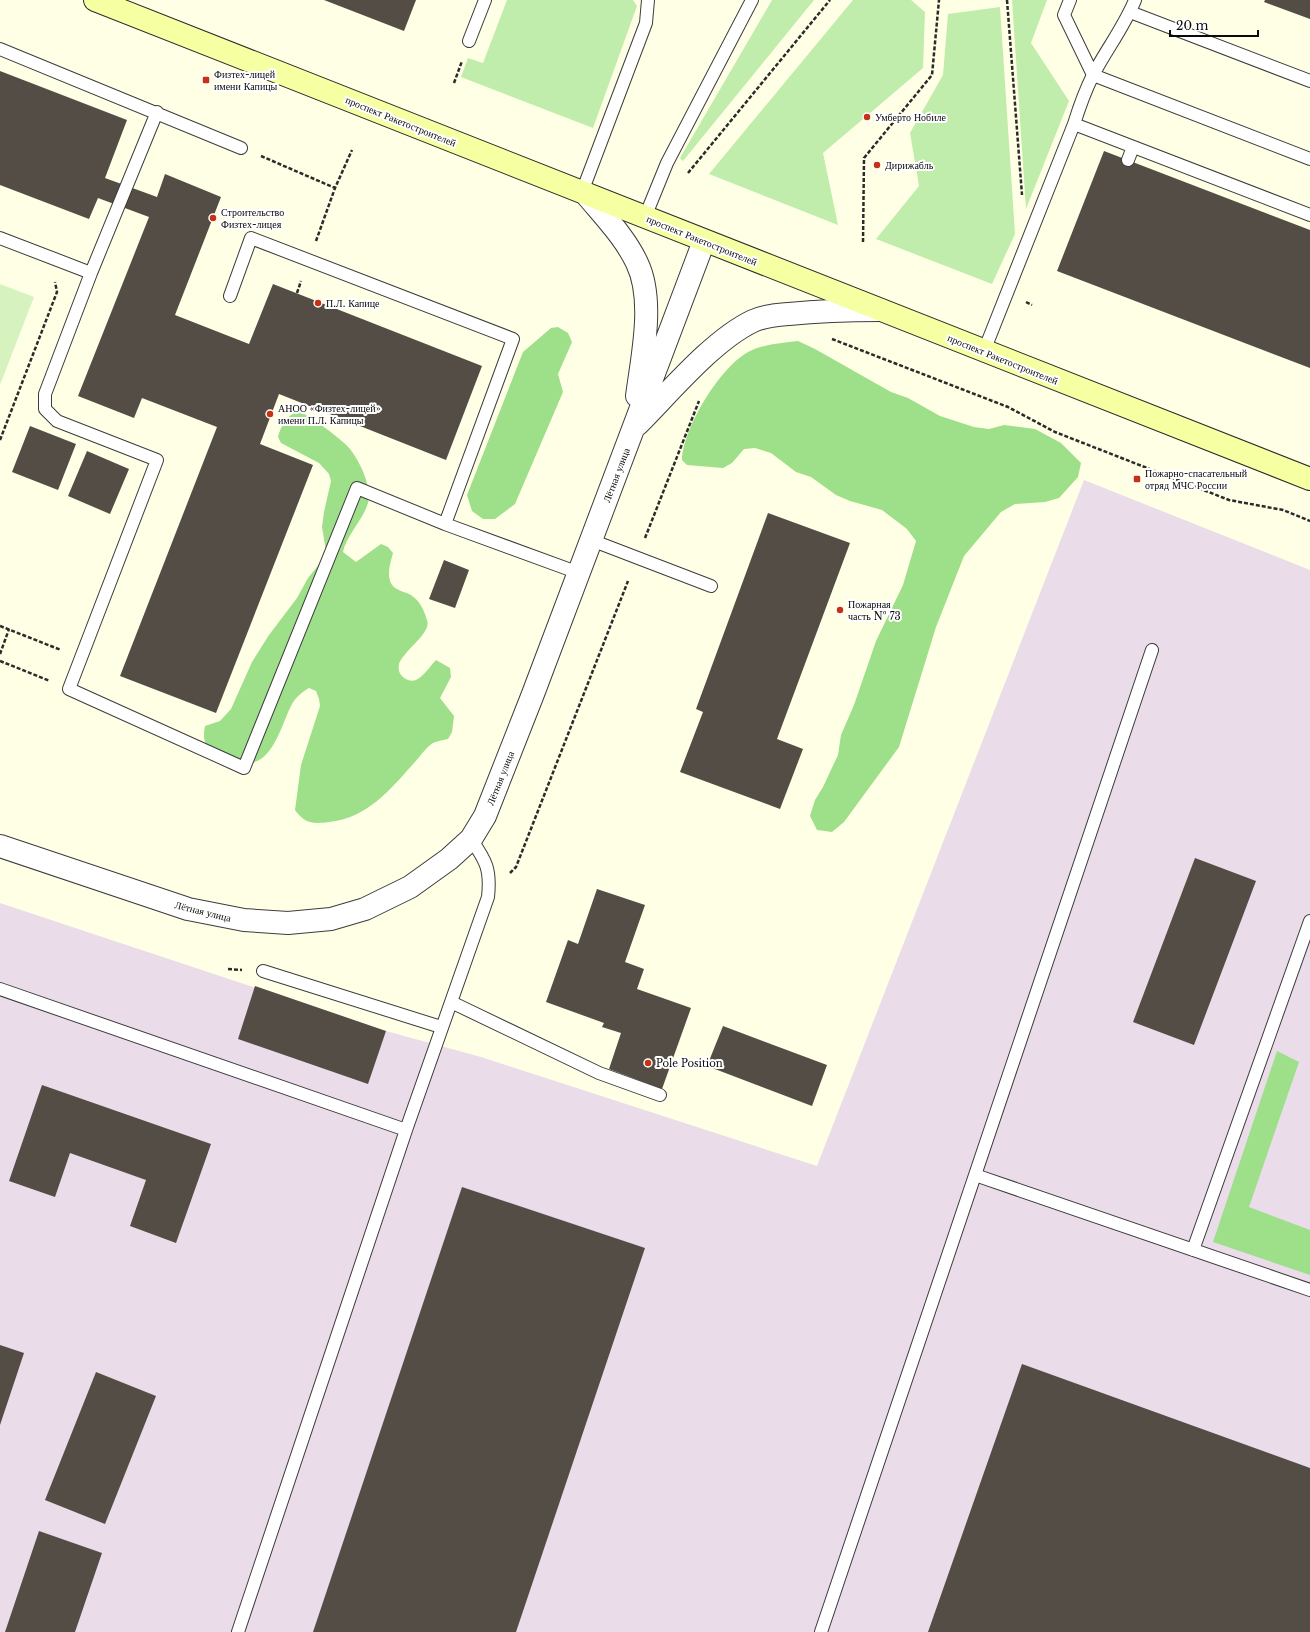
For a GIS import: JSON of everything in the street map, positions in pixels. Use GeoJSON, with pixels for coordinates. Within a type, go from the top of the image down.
{"type":"FeatureCollection","features":[{"type":"Feature","properties":{"kind":"main road","name":"проспект Ракетостроителей"},"geometry":{"type":"LineString","coordinates":[[95,0],[583,192],[704,242],[1310,479]]}},
{"type":"Feature","properties":{"kind":"street"},"geometry":{"type":"LineString","coordinates":[[583,192],[618,233],[638,264],[645,290],[646,322],[633,429]]}},
{"type":"Feature","properties":{"kind":"street","name":"Лётная улица"},"geometry":{"type":"LineString","coordinates":[[0,846],[188,909],[244,920],[288,923],[331,919],[365,909],[410,887],[449,859],[471,838],[485,816],[579,573],[704,242]]}},
{"type":"Feature","properties":{"kind":"street"},"geometry":{"type":"LineString","coordinates":[[633,429],[713,349],[735,332],[754,321],[770,316],[820,310],[880,310]]}},
{"type":"Feature","properties":{"kind":"lane"},"geometry":{"type":"LineString","coordinates":[[469,41],[485,0]]}},
{"type":"Feature","properties":{"kind":"lane"},"geometry":{"type":"LineString","coordinates":[[583,192],[646,23],[648,0]]}},
{"type":"Feature","properties":{"kind":"lane"},"geometry":{"type":"LineString","coordinates":[[645,217],[667,163],[752,0]]}},
{"type":"Feature","properties":{"kind":"lane"},"geometry":{"type":"LineString","coordinates":[[1070,0],[1064,15],[1093,75],[1310,159]]}},
{"type":"Feature","properties":{"kind":"lane"},"geometry":{"type":"LineString","coordinates":[[984,351],[1093,75],[1130,12],[1135,0]]}},
{"type":"Feature","properties":{"kind":"lane"},"geometry":{"type":"LineString","coordinates":[[1130,12],[1310,81]]}},
{"type":"Feature","properties":{"kind":"lane"},"geometry":{"type":"LineString","coordinates":[[0,49],[157,112],[241,148]]}},
{"type":"Feature","properties":{"kind":"lane"},"geometry":{"type":"LineString","coordinates":[[157,112],[91,274],[45,394],[45,409],[57,421],[157,460],[69,689],[244,768],[357,488],[445,524],[579,573]]}},
{"type":"Feature","properties":{"kind":"lane"},"geometry":{"type":"LineString","coordinates":[[1074,124],[1310,215]]}},
{"type":"Feature","properties":{"kind":"lane"},"geometry":{"type":"LineString","coordinates":[[1128,160],[1133,147]]}},
{"type":"Feature","properties":{"kind":"lane"},"geometry":{"type":"LineString","coordinates":[[0,238],[91,274]]}},
{"type":"Feature","properties":{"kind":"lane"},"geometry":{"type":"LineString","coordinates":[[230,296],[251,238],[513,339],[445,524]]}},
{"type":"Feature","properties":{"kind":"lane"},"geometry":{"type":"LineString","coordinates":[[591,540],[711,586]]}},
{"type":"Feature","properties":{"kind":"lane"},"geometry":{"type":"LineString","coordinates":[[821,1632],[1152,650]]}},
{"type":"Feature","properties":{"kind":"lane"},"geometry":{"type":"LineString","coordinates":[[238,1632],[441,1027],[488,897],[490,879],[486,861],[471,838]]}},
{"type":"Feature","properties":{"kind":"lane"},"geometry":{"type":"LineString","coordinates":[[1193,1250],[1310,921]]}},
{"type":"Feature","properties":{"kind":"lane"},"geometry":{"type":"LineString","coordinates":[[263,971],[441,1027]]}},
{"type":"Feature","properties":{"kind":"lane"},"geometry":{"type":"LineString","coordinates":[[0,989],[406,1130]]}},
{"type":"Feature","properties":{"kind":"lane"},"geometry":{"type":"LineString","coordinates":[[451,1002],[599,1073],[660,1095]]}},
{"type":"Feature","properties":{"kind":"lane"},"geometry":{"type":"LineString","coordinates":[[975,1175],[1310,1290]]}},
{"type":"Feature","properties":{"kind":"path"},"geometry":{"type":"LineString","coordinates":[[688,173],[830,0]]}},
{"type":"Feature","properties":{"kind":"path"},"geometry":{"type":"LineString","coordinates":[[863,242],[864,158],[932,75],[939,0]]}},
{"type":"Feature","properties":{"kind":"path"},"geometry":{"type":"LineString","coordinates":[[1007,0],[1022,202]]}},
{"type":"Feature","properties":{"kind":"path"},"geometry":{"type":"LineString","coordinates":[[241,148],[335,188]]}},
{"type":"Feature","properties":{"kind":"path"},"geometry":{"type":"LineString","coordinates":[[308,261],[335,188],[352,150]]}},
{"type":"Feature","properties":{"kind":"path"},"geometry":{"type":"LineString","coordinates":[[0,440],[57,292],[54,280]]}},
{"type":"Feature","properties":{"kind":"path"},"geometry":{"type":"LineString","coordinates":[[827,337],[1008,407],[1055,432],[1229,500],[1283,510],[1310,521]]}},
{"type":"Feature","properties":{"kind":"path"},"geometry":{"type":"LineString","coordinates":[[643,544],[700,397]]}},
{"type":"Feature","properties":{"kind":"path"},"geometry":{"type":"LineString","coordinates":[[488,897],[516,867],[628,581]]}},
{"type":"Feature","properties":{"kind":"path"},"geometry":{"type":"LineString","coordinates":[[0,626],[81,657]]}},
{"type":"Feature","properties":{"kind":"path"},"geometry":{"type":"LineString","coordinates":[[0,654],[9,630]]}},
{"type":"Feature","properties":{"kind":"path"},"geometry":{"type":"LineString","coordinates":[[0,661],[69,689]]}},
{"type":"Feature","properties":{"kind":"shaded area"},"geometry":{"type":"Polygon","coordinates":[[[1084,480],[1310,570],[1310,1632],[0,1632],[0,903],[386,1031],[481,1057],[817,1166],[1084,480]]]}},
{"type":"Feature","properties":{"kind":"green space"},"geometry":{"type":"Polygon","coordinates":[[[507,0],[633,0],[637,6],[593,128],[461,77],[468,58],[483,63],[507,0]]]}},
{"type":"Feature","properties":{"kind":"green space"},"geometry":{"type":"Polygon","coordinates":[[[772,0],[814,0],[683,161],[680,158],[772,0]]]}},
{"type":"Feature","properties":{"kind":"green space"},"geometry":{"type":"Polygon","coordinates":[[[853,0],[911,0],[925,12],[923,68],[823,153],[838,225],[709,174],[853,0]]]}},
{"type":"Feature","properties":{"kind":"green space"},"geometry":{"type":"Polygon","coordinates":[[[1012,0],[1047,0],[1031,43],[1069,101],[1026,209],[1012,0]]]}},
{"type":"Feature","properties":{"kind":"green space"},"geometry":{"type":"Polygon","coordinates":[[[1000,7],[1015,234],[992,284],[876,239],[919,186],[910,133],[943,75],[948,14],[1000,7]]]}},
{"type":"Feature","properties":{"kind":"green space"},"geometry":{"type":"Polygon","coordinates":[[[0,284],[34,297],[0,385],[0,284]]]}},
{"type":"Feature","properties":{"kind":"green space"},"geometry":{"type":"Polygon","coordinates":[[[558,327],[568,333],[572,342],[558,374],[563,392],[515,504],[495,519],[483,519],[472,511],[467,495],[523,352],[551,328],[558,327]]]}},
{"type":"Feature","properties":{"kind":"green space"},"geometry":{"type":"Polygon","coordinates":[[[798,341],[891,392],[908,398],[940,416],[974,427],[989,429],[1004,425],[1035,429],[1061,443],[1081,463],[1078,477],[1059,498],[1045,502],[1015,504],[1001,512],[964,556],[936,627],[899,747],[844,822],[832,832],[817,830],[810,816],[815,800],[823,787],[838,755],[841,735],[854,705],[876,641],[903,585],[916,541],[907,529],[882,510],[850,501],[836,495],[811,477],[796,472],[771,453],[755,448],[744,449],[732,463],[723,468],[687,465],[682,460],[684,447],[696,415],[716,383],[727,369],[739,358],[750,351],[774,344],[798,341]]]}},
{"type":"Feature","properties":{"kind":"green space"},"geometry":{"type":"Polygon","coordinates":[[[299,411],[326,428],[346,445],[354,454],[361,467],[367,482],[369,496],[368,503],[366,509],[347,540],[343,552],[356,562],[381,544],[388,547],[393,553],[389,572],[390,582],[400,591],[411,595],[417,600],[427,620],[427,625],[422,636],[406,653],[399,664],[400,673],[403,677],[413,681],[421,676],[436,660],[450,668],[451,677],[440,698],[454,716],[452,732],[448,739],[430,745],[396,783],[377,801],[355,815],[343,819],[318,823],[310,822],[302,818],[295,810],[301,765],[320,706],[316,691],[309,688],[295,699],[275,742],[262,758],[254,762],[244,763],[232,759],[207,746],[204,740],[205,726],[220,721],[231,709],[252,662],[269,635],[297,598],[308,578],[324,558],[326,551],[322,527],[331,481],[329,474],[319,463],[281,443],[278,437],[285,421],[291,415],[299,411]]]}},
{"type":"Feature","properties":{"kind":"green space"},"geometry":{"type":"Polygon","coordinates":[[[1277,1051],[1299,1062],[1249,1207],[1310,1230],[1310,1275],[1213,1242],[1277,1051]]]}},
{"type":"Feature","properties":{"kind":"building"},"geometry":{"type":"Polygon","coordinates":[[[324,0],[416,0],[404,31],[324,0]]]}},
{"type":"Feature","properties":{"kind":"building"},"geometry":{"type":"Polygon","coordinates":[[[1265,0],[1310,0],[1310,19],[1264,2],[1265,0]]]}},
{"type":"Feature","properties":{"kind":"building"},"geometry":{"type":"Polygon","coordinates":[[[0,71],[127,120],[105,178],[157,197],[165,174],[221,197],[175,315],[249,344],[273,284],[482,366],[446,460],[279,394],[260,444],[313,465],[216,713],[120,676],[217,427],[142,398],[134,418],[78,396],[149,217],[98,198],[89,219],[0,185],[0,71]]]}},
{"type":"Feature","properties":{"kind":"building"},"geometry":{"type":"Polygon","coordinates":[[[1104,151],[1310,230],[1310,368],[1057,271],[1104,151]]]}},
{"type":"Feature","properties":{"kind":"building"},"geometry":{"type":"Polygon","coordinates":[[[30,426],[76,444],[58,490],[12,472],[30,426]]]}},
{"type":"Feature","properties":{"kind":"building"},"geometry":{"type":"Polygon","coordinates":[[[87,451],[129,469],[110,514],[68,496],[87,451]]]}},
{"type":"Feature","properties":{"kind":"building"},"geometry":{"type":"Polygon","coordinates":[[[768,513],[850,543],[777,739],[803,749],[780,809],[680,772],[703,712],[696,709],[768,513]]]}},
{"type":"Feature","properties":{"kind":"building"},"geometry":{"type":"Polygon","coordinates":[[[444,560],[469,570],[455,608],[429,599],[444,560]]]}},
{"type":"Feature","properties":{"kind":"building"},"geometry":{"type":"Polygon","coordinates":[[[1195,858],[1256,881],[1194,1045],[1133,1022],[1195,858]]]}},
{"type":"Feature","properties":{"kind":"building"},"geometry":{"type":"Polygon","coordinates":[[[597,889],[645,905],[625,962],[644,969],[637,989],[691,1008],[662,1089],[609,1069],[621,1033],[602,1027],[604,1023],[546,1002],[568,940],[578,944],[597,889]]]}},
{"type":"Feature","properties":{"kind":"building"},"geometry":{"type":"Polygon","coordinates":[[[255,986],[386,1031],[368,1084],[238,1039],[255,986]]]}},
{"type":"Feature","properties":{"kind":"building"},"geometry":{"type":"Polygon","coordinates":[[[723,1026],[827,1065],[812,1106],[707,1066],[723,1026]]]}},
{"type":"Feature","properties":{"kind":"building"},"geometry":{"type":"Polygon","coordinates":[[[42,1085],[211,1144],[176,1243],[130,1226],[146,1180],[70,1153],[55,1197],[9,1181],[42,1085]]]}},
{"type":"Feature","properties":{"kind":"building"},"geometry":{"type":"Polygon","coordinates":[[[462,1187],[645,1248],[516,1632],[313,1632],[462,1187]]]}},
{"type":"Feature","properties":{"kind":"building"},"geometry":{"type":"Polygon","coordinates":[[[0,1345],[24,1353],[0,1425],[0,1345]]]}},
{"type":"Feature","properties":{"kind":"building"},"geometry":{"type":"Polygon","coordinates":[[[1022,1364],[1310,1468],[1310,1632],[928,1632],[1022,1364]]]}},
{"type":"Feature","properties":{"kind":"building"},"geometry":{"type":"Polygon","coordinates":[[[96,1372],[156,1396],[105,1524],[45,1500],[96,1372]]]}},
{"type":"Feature","properties":{"kind":"building"},"geometry":{"type":"Polygon","coordinates":[[[39,1531],[102,1553],[75,1632],[5,1632],[39,1531]]]}},
{"type":"Feature","properties":{"kind":"place","name":"Физтех-лицей имени Капицы"},"geometry":{"type":"Point","coordinates":[206,80]}},
{"type":"Feature","properties":{"kind":"place","name":"Умберто Нобиле"},"geometry":{"type":"Point","coordinates":[867,117]}},
{"type":"Feature","properties":{"kind":"place","name":"Дирижабль"},"geometry":{"type":"Point","coordinates":[877,165]}},
{"type":"Feature","properties":{"kind":"place","name":"Строительство Физтех-лицея"},"geometry":{"type":"Point","coordinates":[213,218]}},
{"type":"Feature","properties":{"kind":"place","name":"П.Л. Капице"},"geometry":{"type":"Point","coordinates":[318,303]}},
{"type":"Feature","properties":{"kind":"place","name":"АНОО «Физтех-лицей» имени П.Л. Капицы"},"geometry":{"type":"Point","coordinates":[270,414]}},
{"type":"Feature","properties":{"kind":"place","name":"Пожарно-спасательный отряд МЧС России"},"geometry":{"type":"Point","coordinates":[1137,479]}},
{"type":"Feature","properties":{"kind":"place","name":"Пожарная часть № 73"},"geometry":{"type":"Point","coordinates":[840,610]}},
{"type":"Feature","properties":{"kind":"place","name":"Pole Position"},"geometry":{"type":"Point","coordinates":[648,1063]}}]}
